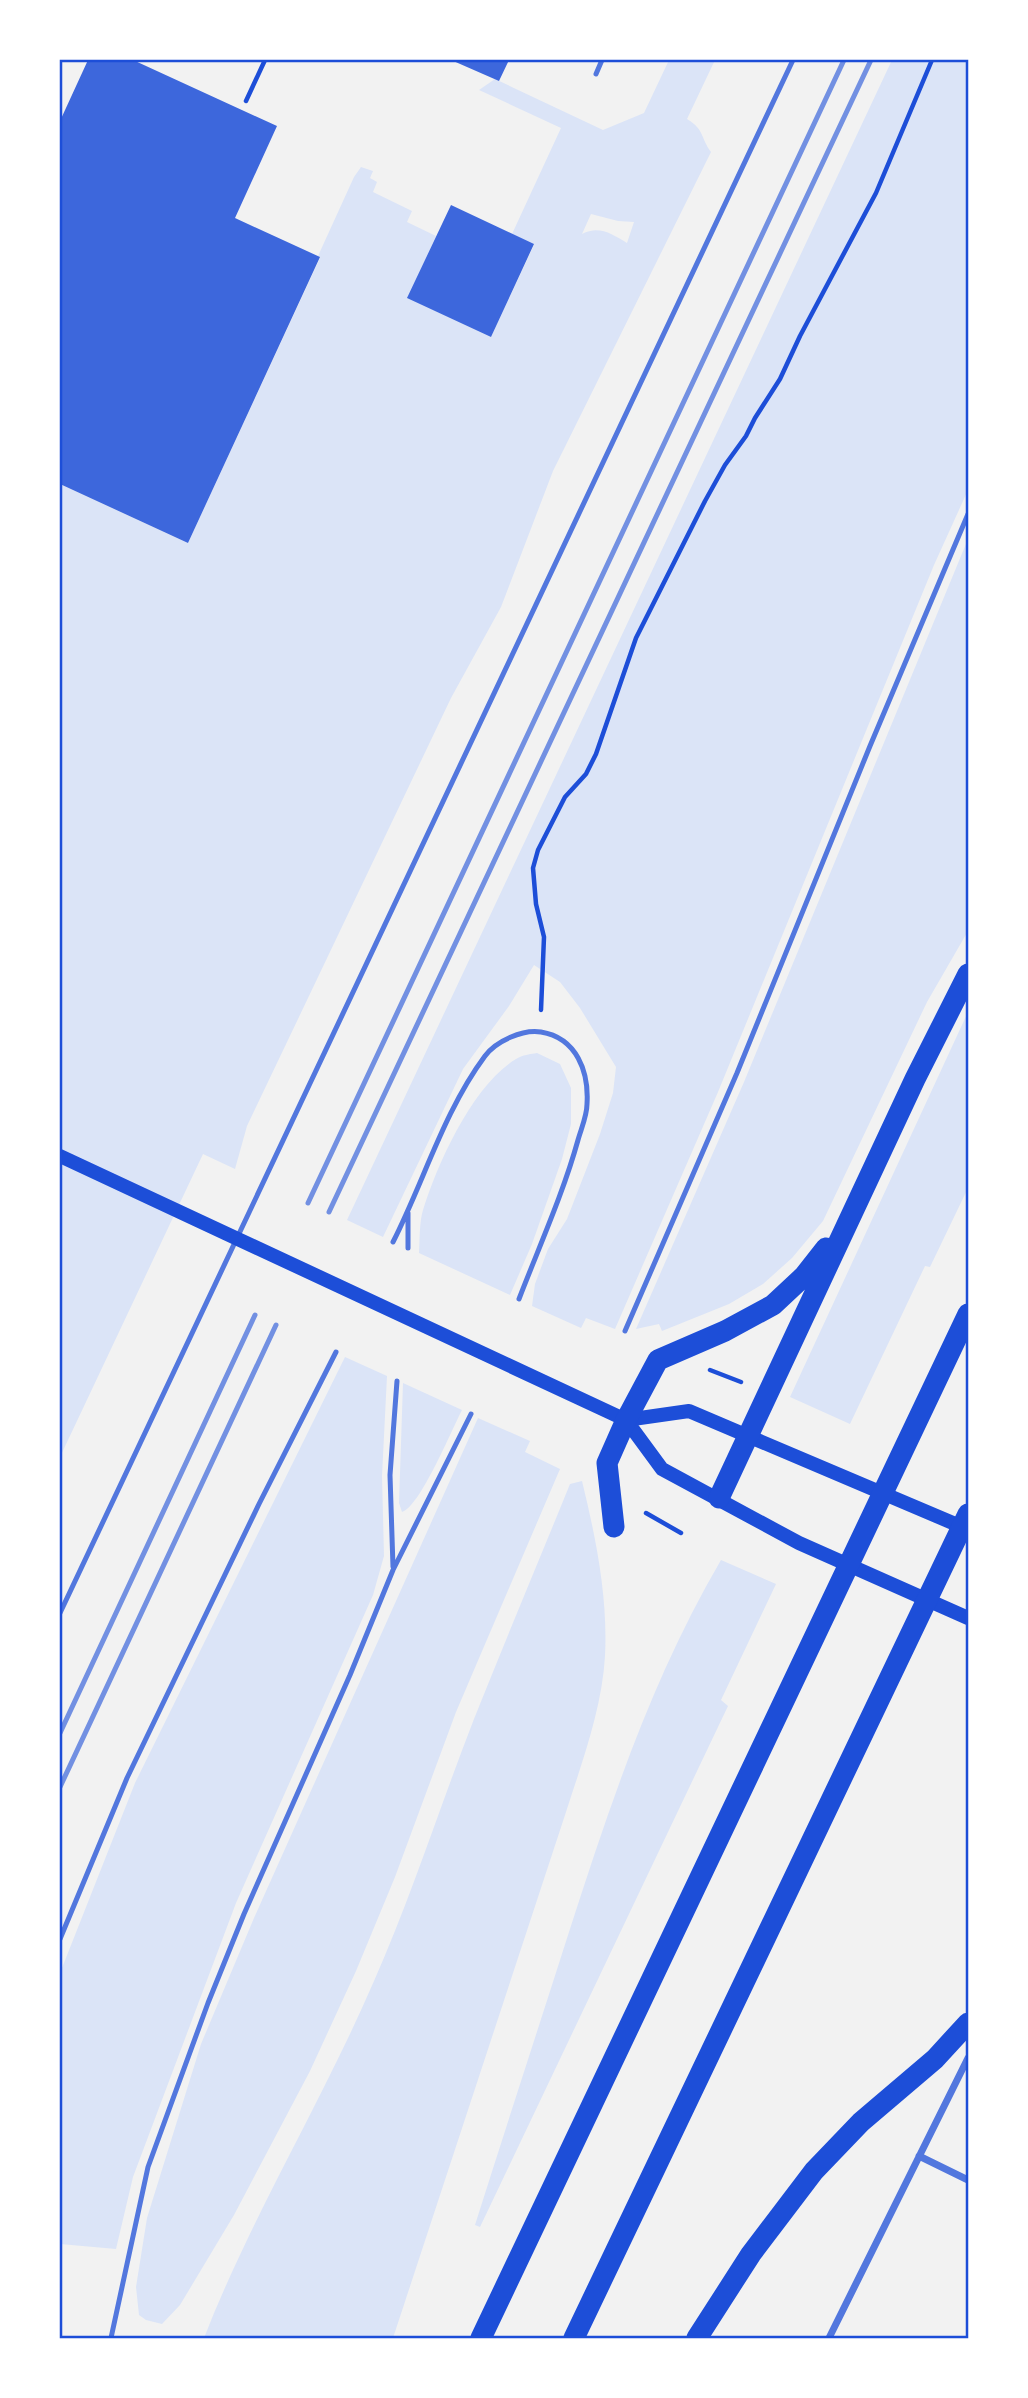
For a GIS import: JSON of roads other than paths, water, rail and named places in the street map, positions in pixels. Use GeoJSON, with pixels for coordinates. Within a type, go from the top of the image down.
{"type":"FeatureCollection","features":[{"type":"Feature","properties":{"kind":"highway"},"geometry":{"type":"LineString","coordinates":[[719,1498],[915,1079],[968,974]]}},
{"type":"Feature","properties":{"kind":"highway"},"geometry":{"type":"LineString","coordinates":[[614,1527],[607,1463],[658,1360],[725,1331],[773,1305],[804,1276],[848,1222]]}},
{"type":"Feature","properties":{"kind":"highway"},"geometry":{"type":"LineString","coordinates":[[481,2339],[968,1314]]}},
{"type":"Feature","properties":{"kind":"highway"},"geometry":{"type":"LineString","coordinates":[[573,2339],[968,1514]]}},
{"type":"Feature","properties":{"kind":"highway"},"geometry":{"type":"LineString","coordinates":[[697,2339],[751,2254],[814,2171],[861,2122],[935,2059],[968,2024]]}},
{"type":"Feature","properties":{"kind":"main road"},"geometry":{"type":"LineString","coordinates":[[60,1156],[626,1420],[662,1469],[799,1543],[968,1618]]}},
{"type":"Feature","properties":{"kind":"main road"},"geometry":{"type":"LineString","coordinates":[[626,1420],[689,1411],[968,1529]]}},
{"type":"Feature","properties":{"kind":"street"},"geometry":{"type":"LineString","coordinates":[[829,2339],[968,2058]]}},
{"type":"Feature","properties":{"kind":"street"},"geometry":{"type":"LineString","coordinates":[[919,2156],[968,2180]]}},
{"type":"Feature","properties":{"kind":"lane"},"geometry":{"type":"LineString","coordinates":[[596,74],[602,60]]}},
{"type":"Feature","properties":{"kind":"lane"},"geometry":{"type":"LineString","coordinates":[[60,1613],[793,60]]}},
{"type":"Feature","properties":{"kind":"lane"},"geometry":{"type":"LineString","coordinates":[[625,1331],[737,1073],[968,514]]}},
{"type":"Feature","properties":{"kind":"lane"},"geometry":{"type":"LineString","coordinates":[[393,1242],[458,1101],[486,1054],[508,1039],[530,1030],[551,1034],[573,1048],[586,1071],[587,1106],[571,1163],[519,1299]]}},
{"type":"Feature","properties":{"kind":"lane"},"geometry":{"type":"LineString","coordinates":[[408,1212],[408,1248]]}},
{"type":"Feature","properties":{"kind":"lane"},"geometry":{"type":"LineString","coordinates":[[60,1938],[127,1778],[336,1352]]}},
{"type":"Feature","properties":{"kind":"lane"},"geometry":{"type":"LineString","coordinates":[[393,1570],[390,1475],[397,1381]]}},
{"type":"Feature","properties":{"kind":"lane"},"geometry":{"type":"LineString","coordinates":[[111,2339],[148,2167],[177,2086],[244,1914],[313,1763],[393,1570],[471,1414]]}},
{"type":"Feature","properties":{"kind":"railway"},"geometry":{"type":"LineString","coordinates":[[308,1203],[844,60]]}},
{"type":"Feature","properties":{"kind":"railway"},"geometry":{"type":"LineString","coordinates":[[329,1212],[871,60]]}},
{"type":"Feature","properties":{"kind":"railway"},"geometry":{"type":"LineString","coordinates":[[60,1733],[255,1315]]}},
{"type":"Feature","properties":{"kind":"railway"},"geometry":{"type":"LineString","coordinates":[[60,1787],[276,1325]]}}]}
